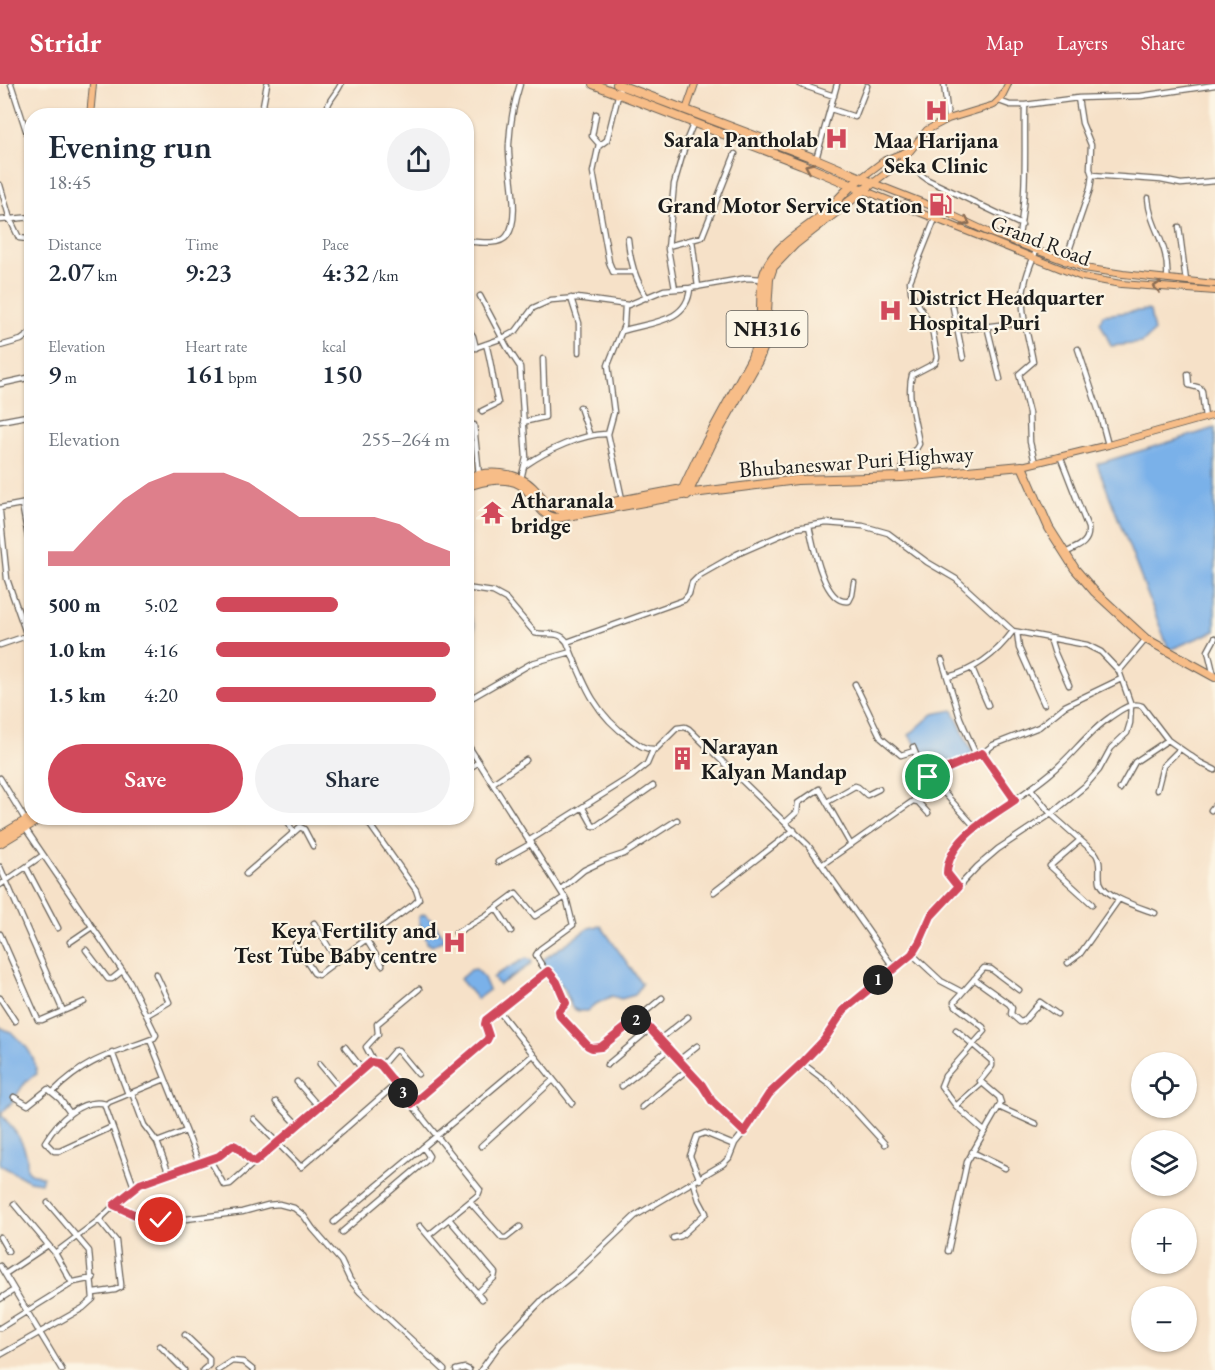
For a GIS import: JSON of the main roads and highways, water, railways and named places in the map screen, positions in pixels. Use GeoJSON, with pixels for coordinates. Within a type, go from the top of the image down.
{"type":"FeatureCollection","features":[{"type":"Feature","properties":{"kind":"highway"},"geometry":{"type":"LineString","coordinates":[[592,84],[619,87],[686,110],[873,183]]}},
{"type":"Feature","properties":{"kind":"highway"},"geometry":{"type":"LineString","coordinates":[[619,87],[694,123],[863,190]]}},
{"type":"Feature","properties":{"kind":"highway"},"geometry":{"type":"LineString","coordinates":[[851,185],[861,177]]}},
{"type":"Feature","properties":{"kind":"highway","name":"NH316"},"geometry":{"type":"LineString","coordinates":[[686,492],[699,453],[751,360],[764,314],[773,267],[795,244],[873,183]]}},
{"type":"Feature","properties":{"kind":"highway","name":"NH316"},"geometry":{"type":"LineString","coordinates":[[764,314],[763,279],[773,255],[822,216],[851,185]]}},
{"type":"Feature","properties":{"kind":"highway"},"geometry":{"type":"LineString","coordinates":[[1022,466],[1039,509],[1075,569],[1094,591],[1146,639],[1214,676]]}},
{"type":"Feature","properties":{"kind":"highway","name":"Bhubaneswar Puri Highway"},"geometry":{"type":"LineString","coordinates":[[686,492],[796,480],[902,477],[1022,466]]}},
{"type":"Feature","properties":{"kind":"highway"},"geometry":{"type":"LineString","coordinates":[[474,476],[512,475],[521,479],[532,487],[557,514]]}},
{"type":"Feature","properties":{"kind":"highway"},"geometry":{"type":"LineString","coordinates":[[474,484],[497,480],[520,483],[528,490],[544,513],[557,514],[686,492]]}},
{"type":"Feature","properties":{"kind":"highway"},"geometry":{"type":"LineString","coordinates":[[557,514],[622,499],[686,492]]}},
{"type":"Feature","properties":{"kind":"highway"},"geometry":{"type":"LineString","coordinates":[[0,836],[24,824]]}},
{"type":"Feature","properties":{"kind":"highway"},"geometry":{"type":"LineString","coordinates":[[0,843],[24,825]]}},
{"type":"Feature","properties":{"kind":"main road"},"geometry":{"type":"LineString","coordinates":[[91,108],[93,84]]}},
{"type":"Feature","properties":{"kind":"main road"},"geometry":{"type":"LineString","coordinates":[[686,110],[695,84]]}},
{"type":"Feature","properties":{"kind":"main road"},"geometry":{"type":"LineString","coordinates":[[873,183],[902,161],[927,130],[948,119],[999,101],[1008,84]]}},
{"type":"Feature","properties":{"kind":"main road"},"geometry":{"type":"LineString","coordinates":[[861,177],[885,160],[910,150]]}},
{"type":"Feature","properties":{"kind":"main road","name":"Grand Road"},"geometry":{"type":"LineString","coordinates":[[873,183],[1065,262],[1099,272],[1215,284]]}},
{"type":"Feature","properties":{"kind":"main road","name":"Grand Road"},"geometry":{"type":"LineString","coordinates":[[863,190],[1033,259],[1097,280],[1215,291]]}},
{"type":"Feature","properties":{"kind":"main road"},"geometry":{"type":"LineString","coordinates":[[1022,466],[1215,415]]}},
{"type":"Feature","properties":{"kind":"water"},"geometry":{"type":"Polygon","coordinates":[[[1150,311],[1154,332],[1142,343],[1111,346],[1100,322],[1103,315],[1150,311]]]}},
{"type":"Feature","properties":{"kind":"water"},"geometry":{"type":"Polygon","coordinates":[[[1215,428],[1215,631],[1169,650],[1097,464],[1215,428]]]}},
{"type":"Feature","properties":{"kind":"water"},"geometry":{"type":"Polygon","coordinates":[[[953,710],[975,759],[939,776],[909,735],[933,714],[953,710]]]}},
{"type":"Feature","properties":{"kind":"water"},"geometry":{"type":"Polygon","coordinates":[[[424,914],[432,920],[445,939],[432,946],[427,943],[420,924],[419,917],[424,914]]]}},
{"type":"Feature","properties":{"kind":"water"},"geometry":{"type":"Polygon","coordinates":[[[601,926],[642,984],[635,995],[621,999],[612,996],[587,1011],[578,1011],[572,1008],[565,989],[544,965],[544,959],[589,928],[601,926]]]}},
{"type":"Feature","properties":{"kind":"water"},"geometry":{"type":"Polygon","coordinates":[[[526,958],[532,960],[530,965],[499,985],[493,978],[497,974],[526,958]]]}},
{"type":"Feature","properties":{"kind":"water"},"geometry":{"type":"Polygon","coordinates":[[[476,969],[483,976],[489,990],[477,999],[460,979],[470,970],[476,969]]]}},
{"type":"Feature","properties":{"kind":"water"},"geometry":{"type":"Polygon","coordinates":[[[0,1027],[25,1045],[36,1066],[37,1074],[26,1082],[1,1114],[23,1146],[27,1169],[43,1177],[41,1183],[29,1181],[0,1165],[0,1027]]]}},
{"type":"Feature","properties":{"kind":"place","name":"Maa Harijana Seka Clinic"},"geometry":{"type":"Point","coordinates":[936,111]}},
{"type":"Feature","properties":{"kind":"place","name":"Sarala Pantholab"},"geometry":{"type":"Point","coordinates":[836,139]}},
{"type":"Feature","properties":{"kind":"place","name":"Grand Motor Service Station"},"geometry":{"type":"Point","coordinates":[941,205]}},
{"type":"Feature","properties":{"kind":"place","name":"District Headquarter Hospital ,Puri"},"geometry":{"type":"Point","coordinates":[891,310]}},
{"type":"Feature","properties":{"kind":"place","name":"Atharanala bridge"},"geometry":{"type":"Point","coordinates":[493,513]}},
{"type":"Feature","properties":{"kind":"place","name":"Narayan Kalyan Mandap"},"geometry":{"type":"Point","coordinates":[683,759]}},
{"type":"Feature","properties":{"kind":"place","name":"Keya Fertility and Test Tube Baby centre"},"geometry":{"type":"Point","coordinates":[455,943]}}]}
